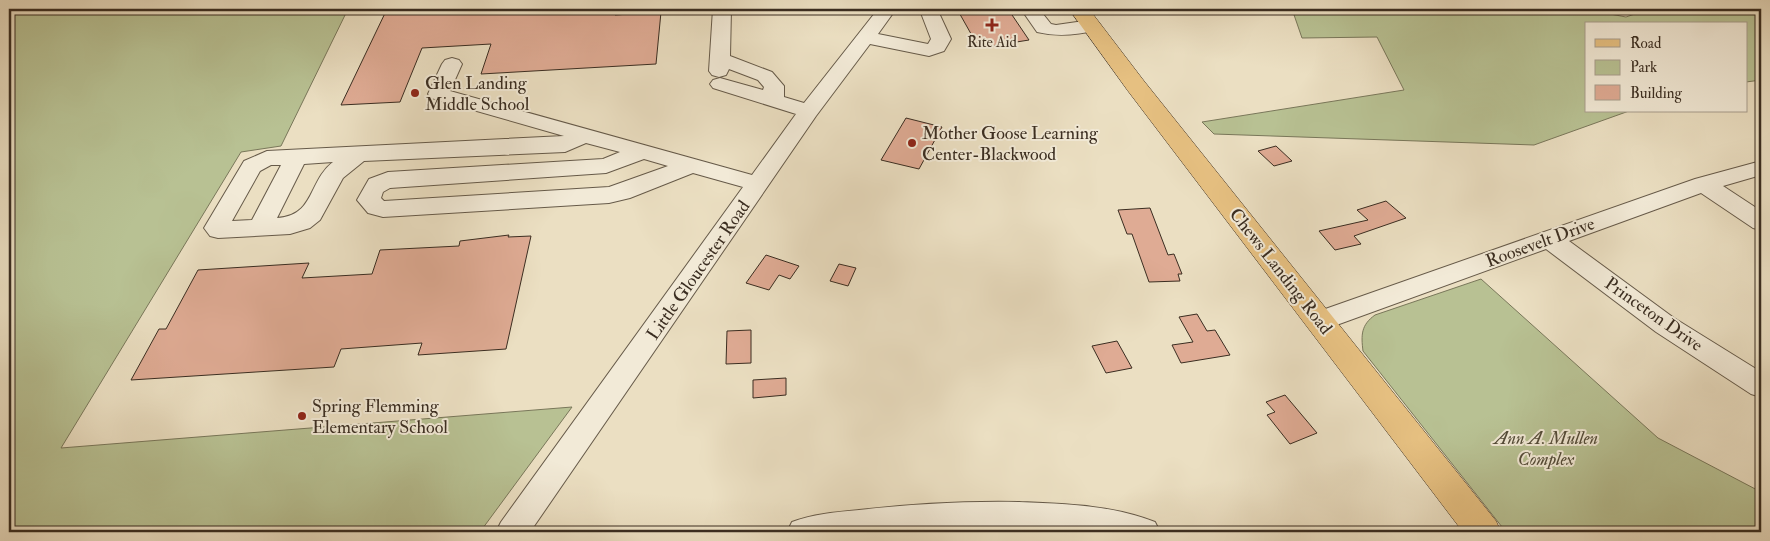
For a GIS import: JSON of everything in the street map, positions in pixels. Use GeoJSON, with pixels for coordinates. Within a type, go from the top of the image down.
{"type":"FeatureCollection","features":[{"type":"Feature","properties":{"kind":"main road","name":"Chews Landing Road"},"geometry":{"type":"LineString","coordinates":[[1085,17],[1484,532]]}},
{"type":"Feature","properties":{"kind":"street"},"geometry":{"type":"LineString","coordinates":[[722,9],[720,71],[773,100],[809,111]]}},
{"type":"Feature","properties":{"kind":"street","name":"Little Gloucester Road"},"geometry":{"type":"LineString","coordinates":[[512,532],[809,111],[887,9]]}},
{"type":"Feature","properties":{"kind":"street"},"geometry":{"type":"LineString","coordinates":[[865,37],[929,50],[938,47],[942,39],[930,13],[931,9]]}},
{"type":"Feature","properties":{"kind":"street"},"geometry":{"type":"LineString","coordinates":[[1030,9],[1044,28],[1056,31],[1085,17]]}},
{"type":"Feature","properties":{"kind":"street"},"geometry":{"type":"LineString","coordinates":[[452,64],[438,94],[758,184]]}},
{"type":"Feature","properties":{"kind":"street"},"geometry":{"type":"LineString","coordinates":[[357,156],[334,173],[312,214],[307,219],[290,226],[218,230],[216,225],[252,166],[272,157],[348,153],[357,156],[565,145],[583,135]]}},
{"type":"Feature","properties":{"kind":"street"},"geometry":{"type":"LineString","coordinates":[[641,152],[606,166],[388,180],[376,184],[372,188],[369,200],[376,207],[383,209],[609,196],[691,166]]}},
{"type":"Feature","properties":{"kind":"street"},"geometry":{"type":"LineString","coordinates":[[260,228],[297,156]]}},
{"type":"Feature","properties":{"kind":"street","name":"Roosevelt Drive"},"geometry":{"type":"LineString","coordinates":[[1320,320],[1703,184],[1761,168]]}},
{"type":"Feature","properties":{"kind":"street"},"geometry":{"type":"LineString","coordinates":[[1703,184],[1761,222]]}},
{"type":"Feature","properties":{"kind":"street","name":"Princeton Drive"},"geometry":{"type":"LineString","coordinates":[[1549,239],[1665,325],[1761,386]]}},
{"type":"Feature","properties":{"kind":"street"},"geometry":{"type":"LineString","coordinates":[[803,532],[948,516],[1054,517],[1144,532]]}},
{"type":"Feature","properties":{"kind":"green space"},"geometry":{"type":"Polygon","coordinates":[[[9,9],[348,9],[281,146],[241,152],[61,448],[572,407],[480,532],[9,532],[9,9]]]}},
{"type":"Feature","properties":{"kind":"green space"},"geometry":{"type":"Polygon","coordinates":[[[1292,9],[1584,9],[1626,17],[1649,9],[1761,9],[1761,80],[1748,82],[1748,22],[1585,22],[1585,112],[1626,112],[1534,145],[1214,134],[1202,122],[1404,90],[1377,37],[1302,38],[1292,9]]]}},
{"type":"Feature","properties":{"kind":"green space","name":"Ann A. Mullen Complex"},"geometry":{"type":"Polygon","coordinates":[[[1481,279],[1658,438],[1761,492],[1761,532],[1506,532],[1363,351],[1362,345],[1363,331],[1370,319],[1375,315],[1481,279]]]}},
{"type":"Feature","properties":{"kind":"building"},"geometry":{"type":"Polygon","coordinates":[[[387,9],[616,9],[615,15],[661,12],[656,64],[481,74],[491,44],[422,48],[400,102],[341,105],[387,9]]]}},
{"type":"Feature","properties":{"kind":"building","name":"Rite Aid"},"geometry":{"type":"Polygon","coordinates":[[[957,9],[1008,9],[1029,40],[979,48],[957,9]]]}},
{"type":"Feature","properties":{"kind":"building","name":"Mother Goose Learning Center-Blackwood"},"geometry":{"type":"Polygon","coordinates":[[[906,118],[942,127],[919,169],[881,160],[906,118]]]}},
{"type":"Feature","properties":{"kind":"building"},"geometry":{"type":"Polygon","coordinates":[[[1276,146],[1292,161],[1274,166],[1258,151],[1276,146]]]}},
{"type":"Feature","properties":{"kind":"building"},"geometry":{"type":"Polygon","coordinates":[[[1386,201],[1406,218],[1354,236],[1361,244],[1335,250],[1319,231],[1368,220],[1357,210],[1386,201]]]}},
{"type":"Feature","properties":{"kind":"building"},"geometry":{"type":"Polygon","coordinates":[[[1150,208],[1168,255],[1174,254],[1182,274],[1178,274],[1180,281],[1149,282],[1132,234],[1127,234],[1118,210],[1150,208]]]}},
{"type":"Feature","properties":{"kind":"building"},"geometry":{"type":"Polygon","coordinates":[[[509,235],[508,237],[531,236],[506,349],[418,355],[422,343],[341,349],[334,367],[131,380],[159,329],[166,329],[198,270],[309,263],[302,278],[372,274],[380,250],[459,246],[460,241],[509,235]]]}},
{"type":"Feature","properties":{"kind":"building"},"geometry":{"type":"Polygon","coordinates":[[[766,255],[799,266],[790,279],[779,275],[769,290],[746,283],[766,255]]]}},
{"type":"Feature","properties":{"kind":"building"},"geometry":{"type":"Polygon","coordinates":[[[839,264],[856,268],[848,286],[830,281],[839,264]]]}},
{"type":"Feature","properties":{"kind":"building"},"geometry":{"type":"Polygon","coordinates":[[[1197,314],[1207,331],[1215,330],[1230,355],[1181,363],[1172,345],[1193,342],[1179,317],[1197,314]]]}},
{"type":"Feature","properties":{"kind":"building"},"geometry":{"type":"Polygon","coordinates":[[[751,330],[751,363],[726,364],[727,331],[751,330]]]}},
{"type":"Feature","properties":{"kind":"building"},"geometry":{"type":"Polygon","coordinates":[[[1117,341],[1132,368],[1106,373],[1092,346],[1117,341]]]}},
{"type":"Feature","properties":{"kind":"building"},"geometry":{"type":"Polygon","coordinates":[[[786,378],[786,395],[753,398],[753,380],[786,378]]]}},
{"type":"Feature","properties":{"kind":"building"},"geometry":{"type":"Polygon","coordinates":[[[1285,395],[1317,433],[1290,444],[1267,415],[1275,412],[1266,402],[1285,395]]]}},
{"type":"Feature","properties":{"kind":"place","name":"Rite Aid"},"geometry":{"type":"Point","coordinates":[992,25]}},
{"type":"Feature","properties":{"kind":"place","name":"Glen Landing Middle School"},"geometry":{"type":"Point","coordinates":[415,93]}},
{"type":"Feature","properties":{"kind":"place","name":"Mother Goose Learning Center-Blackwood"},"geometry":{"type":"Point","coordinates":[912,143]}},
{"type":"Feature","properties":{"kind":"place","name":"Spring Flemming Elementary School"},"geometry":{"type":"Point","coordinates":[302,416]}}]}
